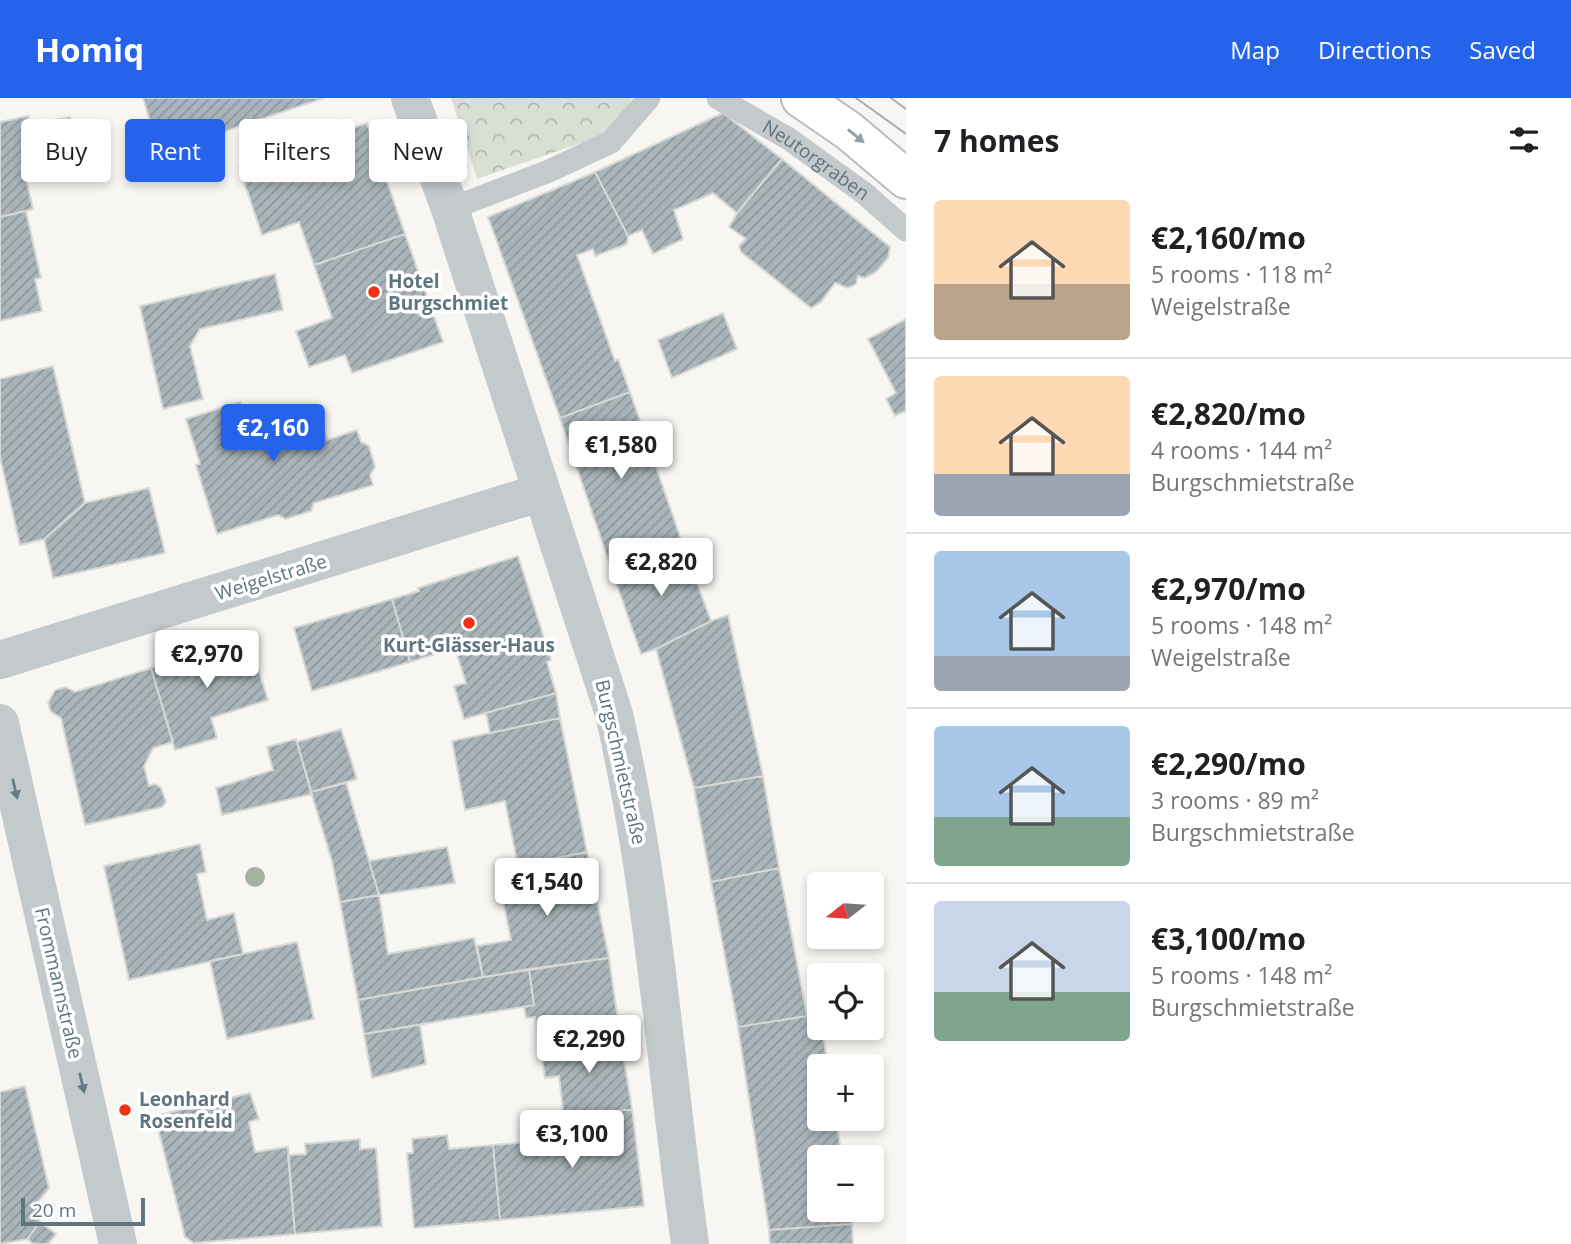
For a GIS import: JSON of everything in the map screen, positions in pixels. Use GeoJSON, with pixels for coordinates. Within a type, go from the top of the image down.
{"type":"FeatureCollection","features":[{"type":"Feature","properties":{"kind":"main road","name":"Neutorgraben"},"geometry":{"type":"LineString","coordinates":[[801,98],[849,131],[906,179]]}},
{"type":"Feature","properties":{"kind":"street","name":"Burgschmietstraße"},"geometry":{"type":"LineString","coordinates":[[410,98],[450,209],[614,714],[629,780],[645,876],[690,1244]]}},
{"type":"Feature","properties":{"kind":"street","name":"Weigelstraße"},"geometry":{"type":"LineString","coordinates":[[0,660],[542,492]]}},
{"type":"Feature","properties":{"kind":"street","name":"Frommannstraße"},"geometry":{"type":"LineString","coordinates":[[0,723],[118,1244]]}},
{"type":"Feature","properties":{"kind":"lane"},"geometry":{"type":"LineString","coordinates":[[450,209],[549,171],[611,142],[649,98]]}},
{"type":"Feature","properties":{"kind":"lane","name":"Neutorgraben"},"geometry":{"type":"LineString","coordinates":[[718,98],[789,139],[864,193],[906,230]]}},
{"type":"Feature","properties":{"kind":"green space"},"geometry":{"type":"Polygon","coordinates":[[[451,98],[632,98],[610,133],[477,179],[467,148],[467,119],[458,119],[451,98]]]}},
{"type":"Feature","properties":{"kind":"building"},"geometry":{"type":"Polygon","coordinates":[[[143,98],[324,98],[261,119],[239,119],[239,127],[225,131],[225,119],[149,119],[143,98]]]}},
{"type":"Feature","properties":{"kind":"building"},"geometry":{"type":"Polygon","coordinates":[[[723,113],[782,159],[737,213],[713,193],[674,210],[683,239],[653,254],[642,230],[628,236],[595,172],[723,113]]]}},
{"type":"Feature","properties":{"kind":"building"},"geometry":{"type":"Polygon","coordinates":[[[28,116],[29,119],[21,119],[21,182],[27,182],[33,209],[0,217],[0,122],[28,116]]]}},
{"type":"Feature","properties":{"kind":"building"},"geometry":{"type":"Polygon","coordinates":[[[367,123],[369,182],[387,182],[405,234],[314,265],[299,222],[262,235],[244,182],[355,182],[355,127],[367,123]]]}},
{"type":"Feature","properties":{"kind":"building"},"geometry":{"type":"Polygon","coordinates":[[[782,159],[890,247],[888,258],[876,272],[865,278],[858,276],[856,284],[848,288],[835,283],[821,302],[811,308],[741,252],[739,246],[746,239],[729,227],[737,213],[782,159]]]}},
{"type":"Feature","properties":{"kind":"building"},"geometry":{"type":"Polygon","coordinates":[[[595,172],[628,236],[627,244],[595,256],[593,249],[577,255],[615,361],[618,359],[630,392],[560,418],[488,217],[595,172]]]}},
{"type":"Feature","properties":{"kind":"building"},"geometry":{"type":"Polygon","coordinates":[[[26,211],[41,278],[35,279],[42,311],[0,321],[0,217],[26,211]]]}},
{"type":"Feature","properties":{"kind":"building","name":"Hotel Burgschmiet"},"geometry":{"type":"Polygon","coordinates":[[[405,234],[443,342],[352,373],[345,355],[309,367],[296,331],[332,318],[314,265],[405,234]]]}},
{"type":"Feature","properties":{"kind":"building"},"geometry":{"type":"Polygon","coordinates":[[[275,274],[283,310],[200,329],[190,346],[203,399],[163,409],[140,306],[275,274]]]}},
{"type":"Feature","properties":{"kind":"building"},"geometry":{"type":"Polygon","coordinates":[[[723,313],[737,349],[672,378],[658,340],[723,313]]]}},
{"type":"Feature","properties":{"kind":"building"},"geometry":{"type":"Polygon","coordinates":[[[906,319],[906,413],[905,411],[895,416],[886,399],[896,393],[868,339],[906,319]]]}},
{"type":"Feature","properties":{"kind":"building"},"geometry":{"type":"Polygon","coordinates":[[[53,366],[85,503],[44,539],[20,545],[0,457],[0,379],[53,366]]]}},
{"type":"Feature","properties":{"kind":"building"},"geometry":{"type":"Polygon","coordinates":[[[630,392],[683,545],[611,568],[560,418],[630,392]]]}},
{"type":"Feature","properties":{"kind":"building"},"geometry":{"type":"Polygon","coordinates":[[[240,402],[245,418],[284,406],[297,448],[303,446],[295,421],[299,413],[306,408],[319,413],[327,440],[357,430],[361,442],[369,446],[375,467],[370,475],[373,485],[314,503],[311,511],[286,519],[278,515],[217,534],[196,465],[200,464],[186,419],[240,402]]]}},
{"type":"Feature","properties":{"kind":"building"},"geometry":{"type":"Polygon","coordinates":[[[149,488],[165,553],[53,578],[44,539],[85,503],[149,488]]]}},
{"type":"Feature","properties":{"kind":"building"},"geometry":{"type":"Polygon","coordinates":[[[683,545],[711,621],[641,654],[611,568],[683,545]]]}},
{"type":"Feature","properties":{"kind":"building","name":"Kurt-Glässer-Haus"},"geometry":{"type":"Polygon","coordinates":[[[518,556],[551,660],[547,662],[556,693],[464,719],[454,686],[466,683],[455,648],[410,662],[392,599],[518,556]]]}},
{"type":"Feature","properties":{"kind":"building"},"geometry":{"type":"Polygon","coordinates":[[[392,599],[410,662],[312,691],[294,628],[392,599]]]}},
{"type":"Feature","properties":{"kind":"building"},"geometry":{"type":"Polygon","coordinates":[[[728,615],[763,776],[694,788],[656,649],[728,615]]]}},
{"type":"Feature","properties":{"kind":"building"},"geometry":{"type":"Polygon","coordinates":[[[243,638],[249,639],[268,700],[211,718],[217,738],[175,750],[151,668],[243,638]]]}},
{"type":"Feature","properties":{"kind":"building"},"geometry":{"type":"Polygon","coordinates":[[[151,668],[173,742],[153,748],[144,766],[149,786],[155,784],[161,788],[166,802],[162,807],[85,825],[61,718],[51,712],[48,703],[55,690],[66,687],[75,692],[151,668]]]}},
{"type":"Feature","properties":{"kind":"building"},"geometry":{"type":"Polygon","coordinates":[[[556,693],[560,718],[490,733],[486,713],[556,693]]]}},
{"type":"Feature","properties":{"kind":"building"},"geometry":{"type":"Polygon","coordinates":[[[560,718],[587,852],[518,866],[505,801],[465,810],[452,741],[560,718]]]}},
{"type":"Feature","properties":{"kind":"building"},"geometry":{"type":"Polygon","coordinates":[[[341,729],[357,779],[311,792],[297,742],[341,729]]]}},
{"type":"Feature","properties":{"kind":"building"},"geometry":{"type":"Polygon","coordinates":[[[296,739],[312,794],[222,815],[216,788],[273,770],[267,747],[296,739]]]}},
{"type":"Feature","properties":{"kind":"building"},"geometry":{"type":"Polygon","coordinates":[[[763,776],[779,868],[711,882],[694,788],[763,776]]]}},
{"type":"Feature","properties":{"kind":"building"},"geometry":{"type":"Polygon","coordinates":[[[346,783],[379,895],[340,902],[332,861],[311,792],[346,783]]]}},
{"type":"Feature","properties":{"kind":"building"},"geometry":{"type":"Polygon","coordinates":[[[200,844],[206,872],[197,874],[207,920],[234,913],[243,954],[129,980],[104,866],[200,844]]]}},
{"type":"Feature","properties":{"kind":"building"},"geometry":{"type":"Polygon","coordinates":[[[447,847],[455,883],[379,895],[369,861],[447,847]]]}},
{"type":"Feature","properties":{"kind":"building"},"geometry":{"type":"Polygon","coordinates":[[[587,852],[609,958],[483,977],[477,946],[511,940],[497,870],[587,852]]]}},
{"type":"Feature","properties":{"kind":"building"},"geometry":{"type":"Polygon","coordinates":[[[779,868],[807,1016],[738,1027],[711,882],[779,868]]]}},
{"type":"Feature","properties":{"kind":"building"},"geometry":{"type":"Polygon","coordinates":[[[379,895],[388,954],[474,938],[483,977],[358,1000],[340,902],[379,895]]]}},
{"type":"Feature","properties":{"kind":"building"},"geometry":{"type":"Polygon","coordinates":[[[297,942],[314,1019],[227,1039],[210,961],[297,942]]]}},
{"type":"Feature","properties":{"kind":"building"},"geometry":{"type":"Polygon","coordinates":[[[609,958],[620,1034],[540,1046],[535,1017],[526,1018],[524,1007],[534,1005],[529,969],[609,958]]]}},
{"type":"Feature","properties":{"kind":"building"},"geometry":{"type":"Polygon","coordinates":[[[529,969],[534,1005],[364,1034],[358,1000],[529,969]]]}},
{"type":"Feature","properties":{"kind":"building"},"geometry":{"type":"Polygon","coordinates":[[[807,1016],[807,1040],[824,1040],[826,1054],[807,1054],[807,1131],[838,1131],[840,1145],[807,1145],[807,1222],[852,1224],[769,1230],[738,1027],[807,1016]]]}},
{"type":"Feature","properties":{"kind":"building"},"geometry":{"type":"Polygon","coordinates":[[[420,1025],[426,1064],[372,1078],[364,1034],[420,1025]]]}},
{"type":"Feature","properties":{"kind":"building"},"geometry":{"type":"Polygon","coordinates":[[[620,1034],[632,1109],[564,1119],[559,1076],[545,1078],[540,1046],[620,1034]]]}},
{"type":"Feature","properties":{"kind":"building"},"geometry":{"type":"Polygon","coordinates":[[[25,1086],[49,1188],[37,1203],[40,1222],[27,1239],[0,1244],[0,1092],[25,1086]]]}},
{"type":"Feature","properties":{"kind":"building"},"geometry":{"type":"Polygon","coordinates":[[[250,1093],[259,1119],[249,1122],[255,1152],[288,1147],[295,1234],[194,1243],[185,1237],[155,1116],[250,1093]]]}},
{"type":"Feature","properties":{"kind":"building"},"geometry":{"type":"Polygon","coordinates":[[[632,1109],[644,1206],[500,1220],[493,1145],[567,1139],[564,1119],[632,1109]]]}},
{"type":"Feature","properties":{"kind":"building"},"geometry":{"type":"Polygon","coordinates":[[[447,1135],[449,1149],[493,1145],[500,1220],[414,1228],[407,1153],[413,1153],[412,1139],[447,1135]]]}},
{"type":"Feature","properties":{"kind":"building"},"geometry":{"type":"Polygon","coordinates":[[[360,1139],[360,1149],[376,1148],[382,1226],[295,1234],[288,1155],[306,1154],[305,1144],[360,1139]]]}},
{"type":"Feature","properties":{"kind":"building"},"geometry":{"type":"Polygon","coordinates":[[[40,1222],[56,1234],[48,1244],[34,1244],[27,1239],[40,1222]]]}},
{"type":"Feature","properties":{"kind":"building"},"geometry":{"type":"Polygon","coordinates":[[[852,1224],[853,1244],[770,1244],[769,1230],[852,1224]]]}},
{"type":"Feature","properties":{"kind":"tram line"},"geometry":{"type":"LineString","coordinates":[[856,98],[906,134]]}},
{"type":"Feature","properties":{"kind":"tram line"},"geometry":{"type":"LineString","coordinates":[[891,98],[906,109]]}},
{"type":"Feature","properties":{"kind":"place","name":"Hotel Burgschmiet"},"geometry":{"type":"Point","coordinates":[374,292]}},
{"type":"Feature","properties":{"kind":"place","name":"Kurt-Glässer-Haus"},"geometry":{"type":"Point","coordinates":[469,623]}},
{"type":"Feature","properties":{"kind":"place","name":"Leonhard Rosenfeld"},"geometry":{"type":"Point","coordinates":[125,1110]}}]}
